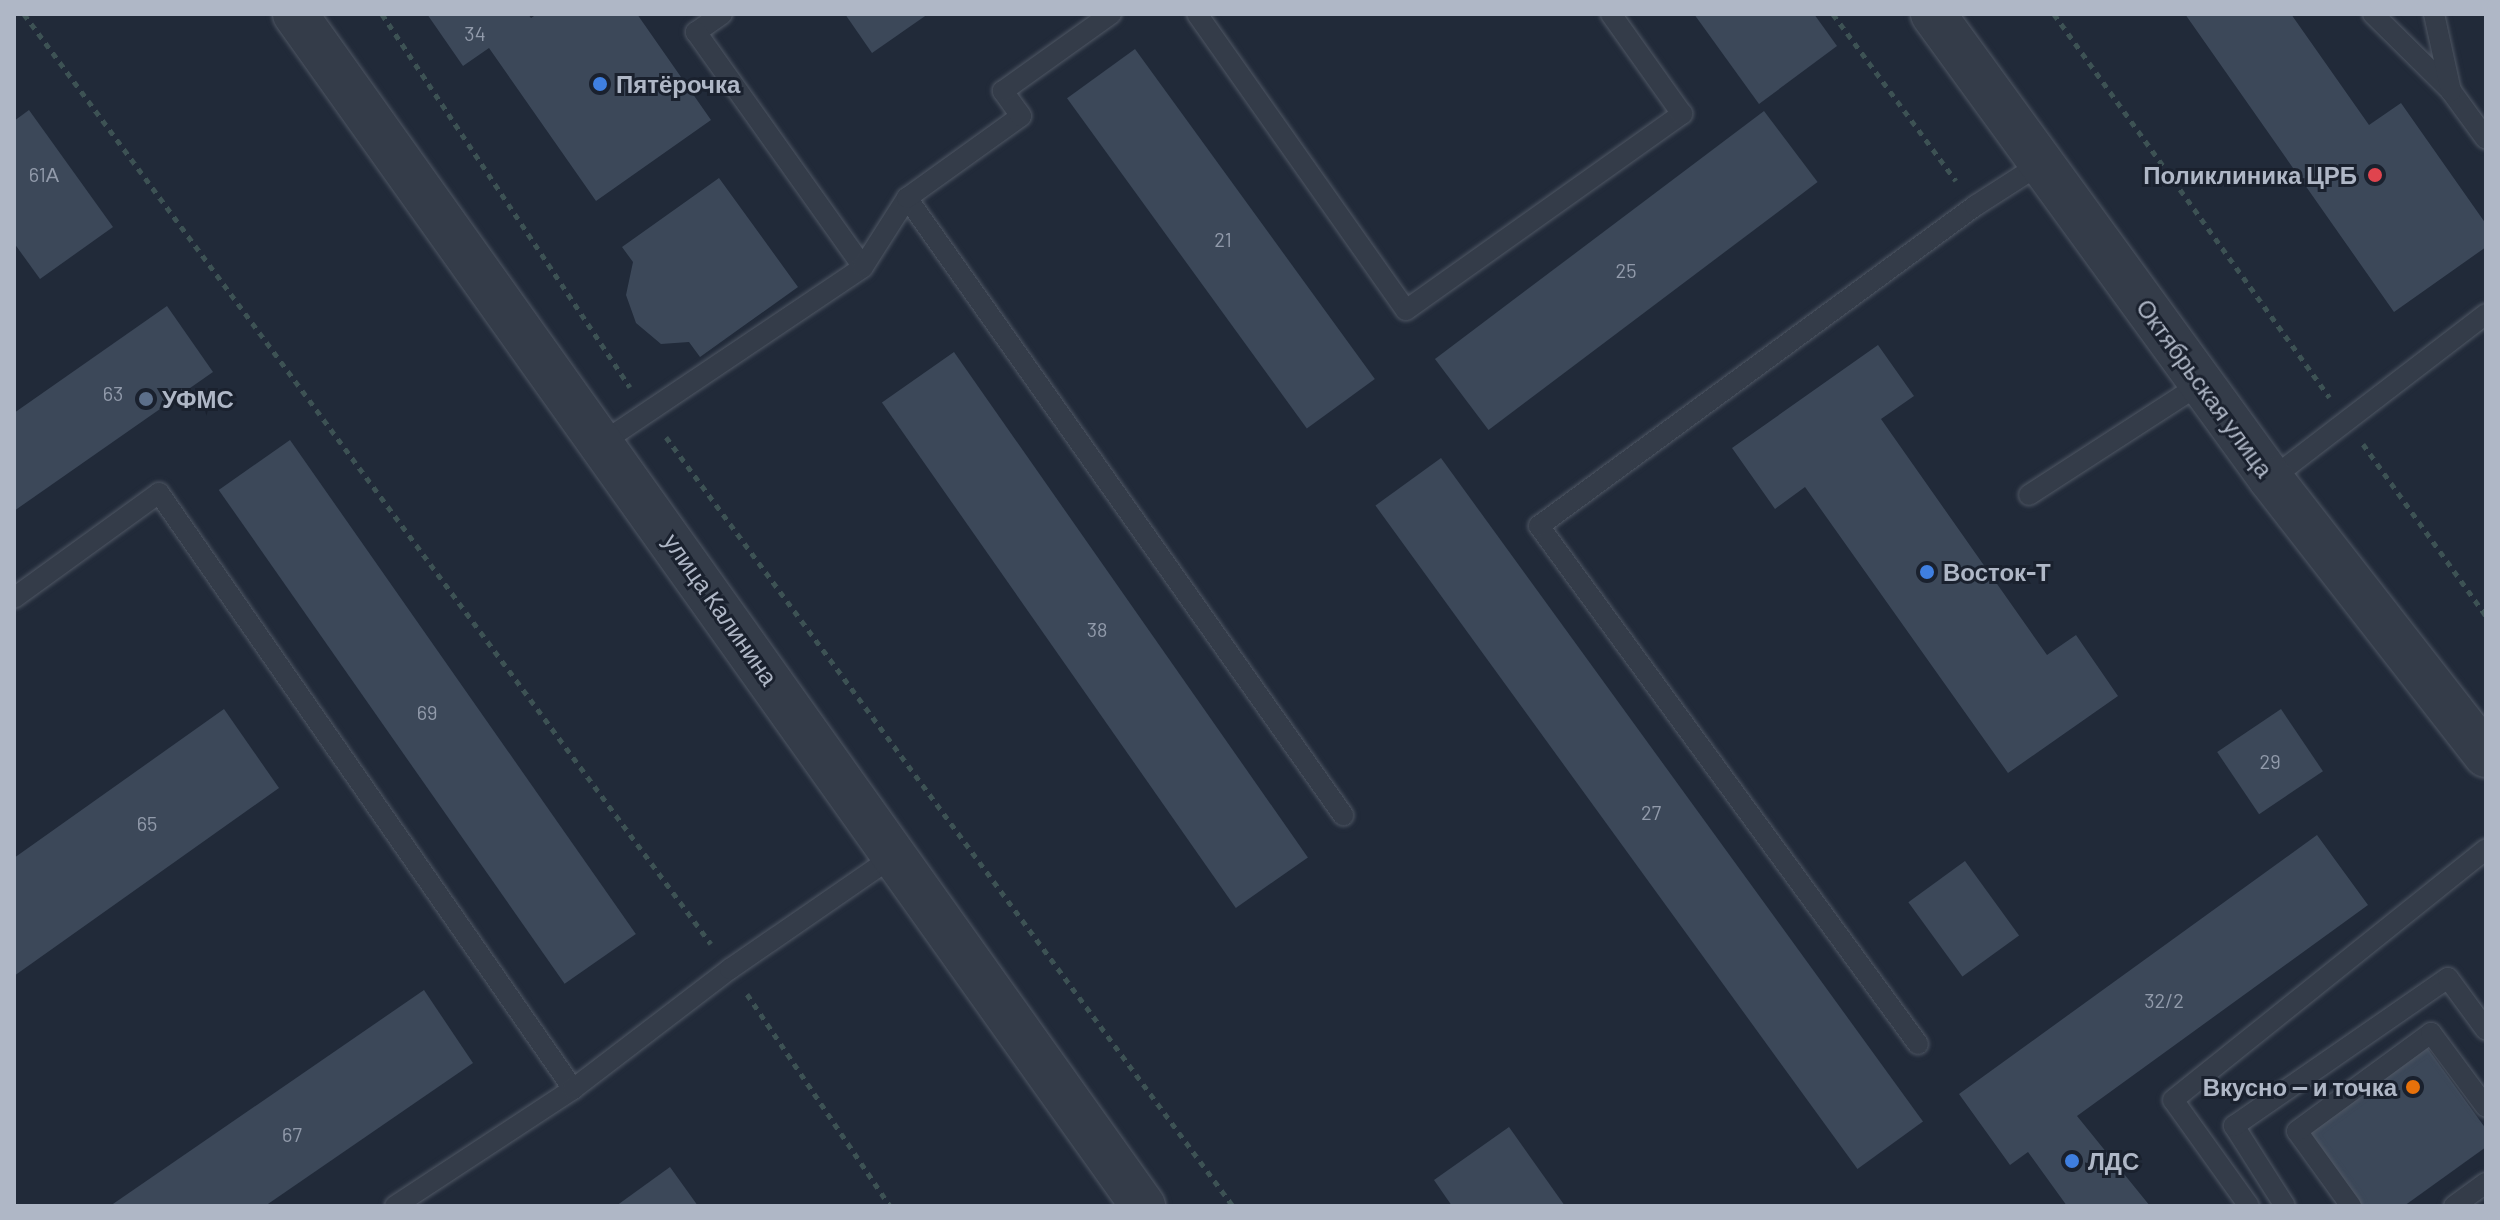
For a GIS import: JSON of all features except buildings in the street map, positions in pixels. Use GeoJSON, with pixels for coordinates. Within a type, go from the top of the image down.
{"type":"FeatureCollection","features":[{"type":"Feature","properties":{"kind":"street","name":"улица Калинина"},"geometry":{"type":"LineString","coordinates":[[295,14],[603,442],[1143,1206]]}},
{"type":"Feature","properties":{"kind":"street","name":"Октябрьская улица"},"geometry":{"type":"LineString","coordinates":[[1933,14],[2271,479],[2486,755]]}},
{"type":"Feature","properties":{"kind":"lane"},"geometry":{"type":"LineString","coordinates":[[722,14],[696,32],[863,267]]}},
{"type":"Feature","properties":{"kind":"lane"},"geometry":{"type":"LineString","coordinates":[[603,442],[863,267],[907,198],[1021,116],[1003,91],[1111,14]]}},
{"type":"Feature","properties":{"kind":"lane"},"geometry":{"type":"LineString","coordinates":[[1197,14],[1406,310],[1682,114],[1611,14]]}},
{"type":"Feature","properties":{"kind":"lane"},"geometry":{"type":"LineString","coordinates":[[2373,14],[2451,91],[2486,139]]}},
{"type":"Feature","properties":{"kind":"lane"},"geometry":{"type":"LineString","coordinates":[[2434,14],[2451,91]]}},
{"type":"Feature","properties":{"kind":"lane"},"geometry":{"type":"LineString","coordinates":[[1918,1044],[1539,526],[1975,206],[2042,163]]}},
{"type":"Feature","properties":{"kind":"lane"},"geometry":{"type":"LineString","coordinates":[[907,198],[1343,815]]}},
{"type":"Feature","properties":{"kind":"lane"},"geometry":{"type":"LineString","coordinates":[[2271,479],[2486,314]]}},
{"type":"Feature","properties":{"kind":"lane"},"geometry":{"type":"LineString","coordinates":[[2029,495],[2202,383]]}},
{"type":"Feature","properties":{"kind":"lane"},"geometry":{"type":"LineString","coordinates":[[14,598],[159,493],[573,1089]]}},
{"type":"Feature","properties":{"kind":"lane"},"geometry":{"type":"LineString","coordinates":[[2249,1206],[2173,1100],[2486,849]]}},
{"type":"Feature","properties":{"kind":"lane"},"geometry":{"type":"LineString","coordinates":[[395,1206],[573,1089],[730,969],[895,855]]}},
{"type":"Feature","properties":{"kind":"lane"},"geometry":{"type":"LineString","coordinates":[[2285,1206],[2234,1126],[2448,978],[2486,1030]]}},
{"type":"Feature","properties":{"kind":"lane"},"geometry":{"type":"LineString","coordinates":[[2351,1206],[2297,1131],[2431,1033],[2486,1107]]}},
{"type":"Feature","properties":{"kind":"lane"},"geometry":{"type":"LineString","coordinates":[[2454,1206],[2486,1183]]}},
{"type":"Feature","properties":{"kind":"path"},"geometry":{"type":"LineString","coordinates":[[24,14],[730,969],[890,1206]]}},
{"type":"Feature","properties":{"kind":"path"},"geometry":{"type":"LineString","coordinates":[[382,14],[648,413],[1233,1206]]}},
{"type":"Feature","properties":{"kind":"path"},"geometry":{"type":"LineString","coordinates":[[1833,14],[1975,206]]}},
{"type":"Feature","properties":{"kind":"path"},"geometry":{"type":"LineString","coordinates":[[2054,14],[2486,616]]}},
{"type":"Feature","properties":{"kind":"place","name":"Пятёрочка"},"geometry":{"type":"Point","coordinates":[600,84]}},
{"type":"Feature","properties":{"kind":"place","name":"Поликлиника ЦРБ"},"geometry":{"type":"Point","coordinates":[2375,175]}},
{"type":"Feature","properties":{"kind":"place","name":"УФМС"},"geometry":{"type":"Point","coordinates":[146,399]}},
{"type":"Feature","properties":{"kind":"place","name":"Восток-Т"},"geometry":{"type":"Point","coordinates":[1927,572]}},
{"type":"Feature","properties":{"kind":"place","name":"Вкусно — и точка"},"geometry":{"type":"Point","coordinates":[2413,1087]}},
{"type":"Feature","properties":{"kind":"place","name":"ЛДС"},"geometry":{"type":"Point","coordinates":[2072,1161]}}]}
